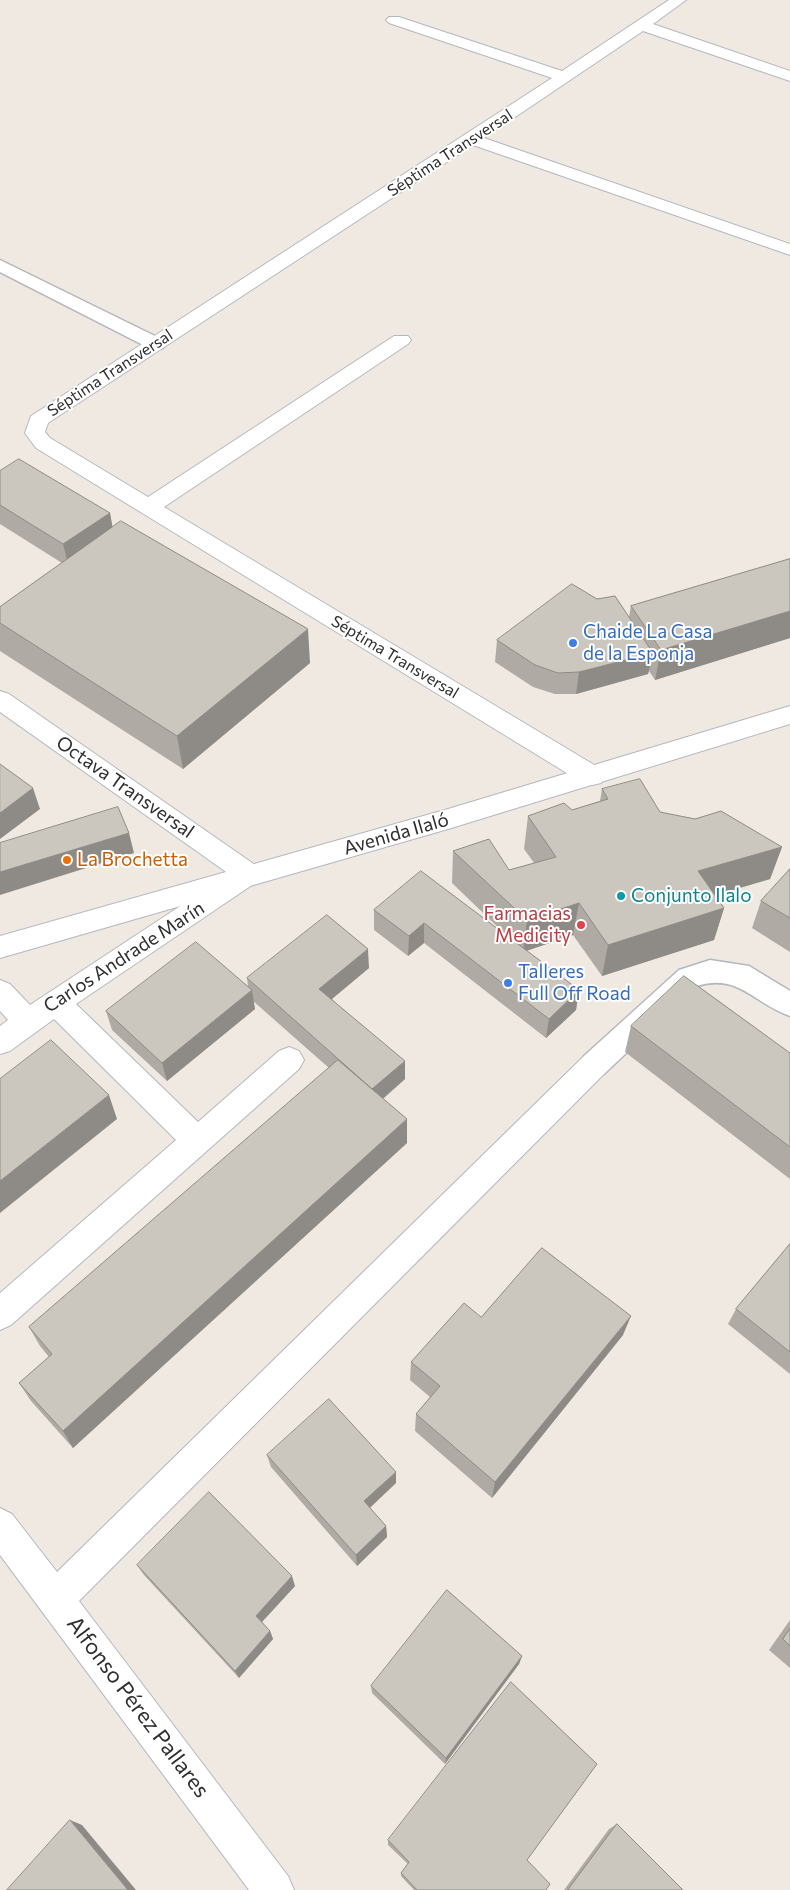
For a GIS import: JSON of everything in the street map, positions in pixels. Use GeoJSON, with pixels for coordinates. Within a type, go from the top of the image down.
{"type":"FeatureCollection","features":[{"type":"Feature","properties":{"kind":"street","name":"Séptima Transversal"},"geometry":{"type":"LineString","coordinates":[[592,776],[43,443],[34,434],[38,420],[471,140],[679,0]]}},
{"type":"Feature","properties":{"kind":"street"},"geometry":{"type":"LineString","coordinates":[[394,20],[565,77]]}},
{"type":"Feature","properties":{"kind":"street"},"geometry":{"type":"LineString","coordinates":[[642,26],[790,76]]}},
{"type":"Feature","properties":{"kind":"street"},"geometry":{"type":"LineString","coordinates":[[471,140],[790,250]]}},
{"type":"Feature","properties":{"kind":"street"},"geometry":{"type":"LineString","coordinates":[[149,506],[401,340]]}},
{"type":"Feature","properties":{"kind":"street","name":"Octava Transversal"},"geometry":{"type":"LineString","coordinates":[[0,700],[249,874]]}},
{"type":"Feature","properties":{"kind":"street","name":"Avenida Ilaló"},"geometry":{"type":"LineString","coordinates":[[0,947],[592,776],[790,715]]}},
{"type":"Feature","properties":{"kind":"street","name":"Carlos Andrade Marín"},"geometry":{"type":"LineString","coordinates":[[0,1042],[27,1021],[249,874]]}},
{"type":"Feature","properties":{"kind":"street"},"geometry":{"type":"LineString","coordinates":[[0,992],[27,1021]]}},
{"type":"Feature","properties":{"kind":"street"},"geometry":{"type":"LineString","coordinates":[[56,1002],[198,1142]]}},
{"type":"Feature","properties":{"kind":"street"},"geometry":{"type":"LineString","coordinates":[[0,1314],[198,1142],[289,1060]]}},
{"type":"Feature","properties":{"kind":"street"},"geometry":{"type":"LineString","coordinates":[[56,1598],[594,1066]]}},
{"type":"Feature","properties":{"kind":"street","name":"Alfonso Pérez Pallares"},"geometry":{"type":"LineString","coordinates":[[0,1526],[274,1890]]}},
{"type":"Feature","properties":{"kind":"lane"},"geometry":{"type":"LineString","coordinates":[[0,265],[156,344]]}},
{"type":"Feature","properties":{"kind":"lane"},"geometry":{"type":"LineString","coordinates":[[594,1066],[688,978],[710,971],[740,974],[790,1005]]}},
{"type":"Feature","properties":{"kind":"building"},"geometry":{"type":"Polygon","coordinates":[[[19,459],[110,513],[63,544],[0,505],[0,471],[19,459]]]}},
{"type":"Feature","properties":{"kind":"building"},"geometry":{"type":"Polygon","coordinates":[[[121,521],[308,629],[177,736],[0,623],[0,607],[121,521]]]}},
{"type":"Feature","properties":{"kind":"building"},"geometry":{"type":"Polygon","coordinates":[[[790,559],[790,611],[661,650],[631,606],[790,559]]]}},
{"type":"Feature","properties":{"kind":"building","name":"Chaide La Casa de la Esponja"},"geometry":{"type":"Polygon","coordinates":[[[572,584],[597,599],[615,596],[653,653],[579,672],[558,673],[535,665],[497,640],[572,584]]]}},
{"type":"Feature","properties":{"kind":"building"},"geometry":{"type":"Polygon","coordinates":[[[0,764],[33,788],[0,813],[0,764]]]}},
{"type":"Feature","properties":{"kind":"building"},"geometry":{"type":"Polygon","coordinates":[[[640,779],[660,812],[695,819],[721,811],[782,847],[698,871],[724,908],[608,945],[579,903],[527,920],[453,851],[489,839],[509,870],[556,857],[528,816],[564,803],[572,810],[608,799],[602,789],[640,779]]]}},
{"type":"Feature","properties":{"kind":"building"},"geometry":{"type":"Polygon","coordinates":[[[118,807],[129,833],[0,872],[0,843],[118,807]]]}},
{"type":"Feature","properties":{"kind":"building"},"geometry":{"type":"Polygon","coordinates":[[[790,869],[790,918],[761,901],[790,869]]]}},
{"type":"Feature","properties":{"kind":"building"},"geometry":{"type":"Polygon","coordinates":[[[421,871],[579,990],[549,1019],[424,923],[409,936],[374,910],[421,871]]]}},
{"type":"Feature","properties":{"kind":"building"},"geometry":{"type":"Polygon","coordinates":[[[327,915],[368,949],[319,989],[405,1061],[372,1089],[247,978],[327,915]]]}},
{"type":"Feature","properties":{"kind":"building"},"geometry":{"type":"Polygon","coordinates":[[[196,942],[252,990],[162,1063],[106,1011],[196,942]]]}},
{"type":"Feature","properties":{"kind":"building"},"geometry":{"type":"Polygon","coordinates":[[[684,976],[790,1053],[790,1147],[631,1026],[684,976]]]}},
{"type":"Feature","properties":{"kind":"building"},"geometry":{"type":"Polygon","coordinates":[[[51,1040],[109,1095],[0,1181],[0,1079],[51,1040]]]}},
{"type":"Feature","properties":{"kind":"building"},"geometry":{"type":"Polygon","coordinates":[[[338,1060],[407,1119],[63,1431],[19,1383],[52,1354],[29,1327],[338,1060]]]}},
{"type":"Feature","properties":{"kind":"building"},"geometry":{"type":"Polygon","coordinates":[[[790,1244],[790,1352],[736,1309],[790,1244]]]}},
{"type":"Feature","properties":{"kind":"building"},"geometry":{"type":"Polygon","coordinates":[[[542,1248],[631,1316],[495,1482],[416,1414],[440,1386],[411,1362],[464,1303],[481,1317],[542,1248]]]}},
{"type":"Feature","properties":{"kind":"building"},"geometry":{"type":"Polygon","coordinates":[[[329,1399],[396,1472],[364,1501],[386,1526],[356,1555],[267,1455],[329,1399]]]}},
{"type":"Feature","properties":{"kind":"building"},"geometry":{"type":"Polygon","coordinates":[[[209,1492],[292,1576],[256,1616],[270,1631],[235,1671],[137,1565],[209,1492]]]}},
{"type":"Feature","properties":{"kind":"building"},"geometry":{"type":"Polygon","coordinates":[[[447,1590],[522,1656],[446,1758],[371,1686],[447,1590]]]}},
{"type":"Feature","properties":{"kind":"building"},"geometry":{"type":"Polygon","coordinates":[[[790,1629],[790,1646],[783,1639],[790,1629]]]}},
{"type":"Feature","properties":{"kind":"building"},"geometry":{"type":"Polygon","coordinates":[[[511,1682],[597,1764],[527,1860],[550,1884],[546,1890],[417,1890],[401,1873],[409,1862],[388,1840],[511,1682]]]}},
{"type":"Feature","properties":{"kind":"building"},"geometry":{"type":"Polygon","coordinates":[[[70,1820],[128,1890],[7,1890],[70,1820]]]}},
{"type":"Feature","properties":{"kind":"building"},"geometry":{"type":"Polygon","coordinates":[[[617,1824],[683,1890],[568,1890],[617,1824]]]}},
{"type":"Feature","properties":{"kind":"place","name":"Chaide La Casa de la Esponja"},"geometry":{"type":"Point","coordinates":[573,643]}},
{"type":"Feature","properties":{"kind":"place","name":"La Brochetta"},"geometry":{"type":"Point","coordinates":[67,860]}},
{"type":"Feature","properties":{"kind":"place","name":"Conjunto Ilalo"},"geometry":{"type":"Point","coordinates":[621,896]}},
{"type":"Feature","properties":{"kind":"place","name":"Farmacias Medicity"},"geometry":{"type":"Point","coordinates":[581,925]}},
{"type":"Feature","properties":{"kind":"place","name":"Talleres Full Off Road"},"geometry":{"type":"Point","coordinates":[508,983]}}]}
